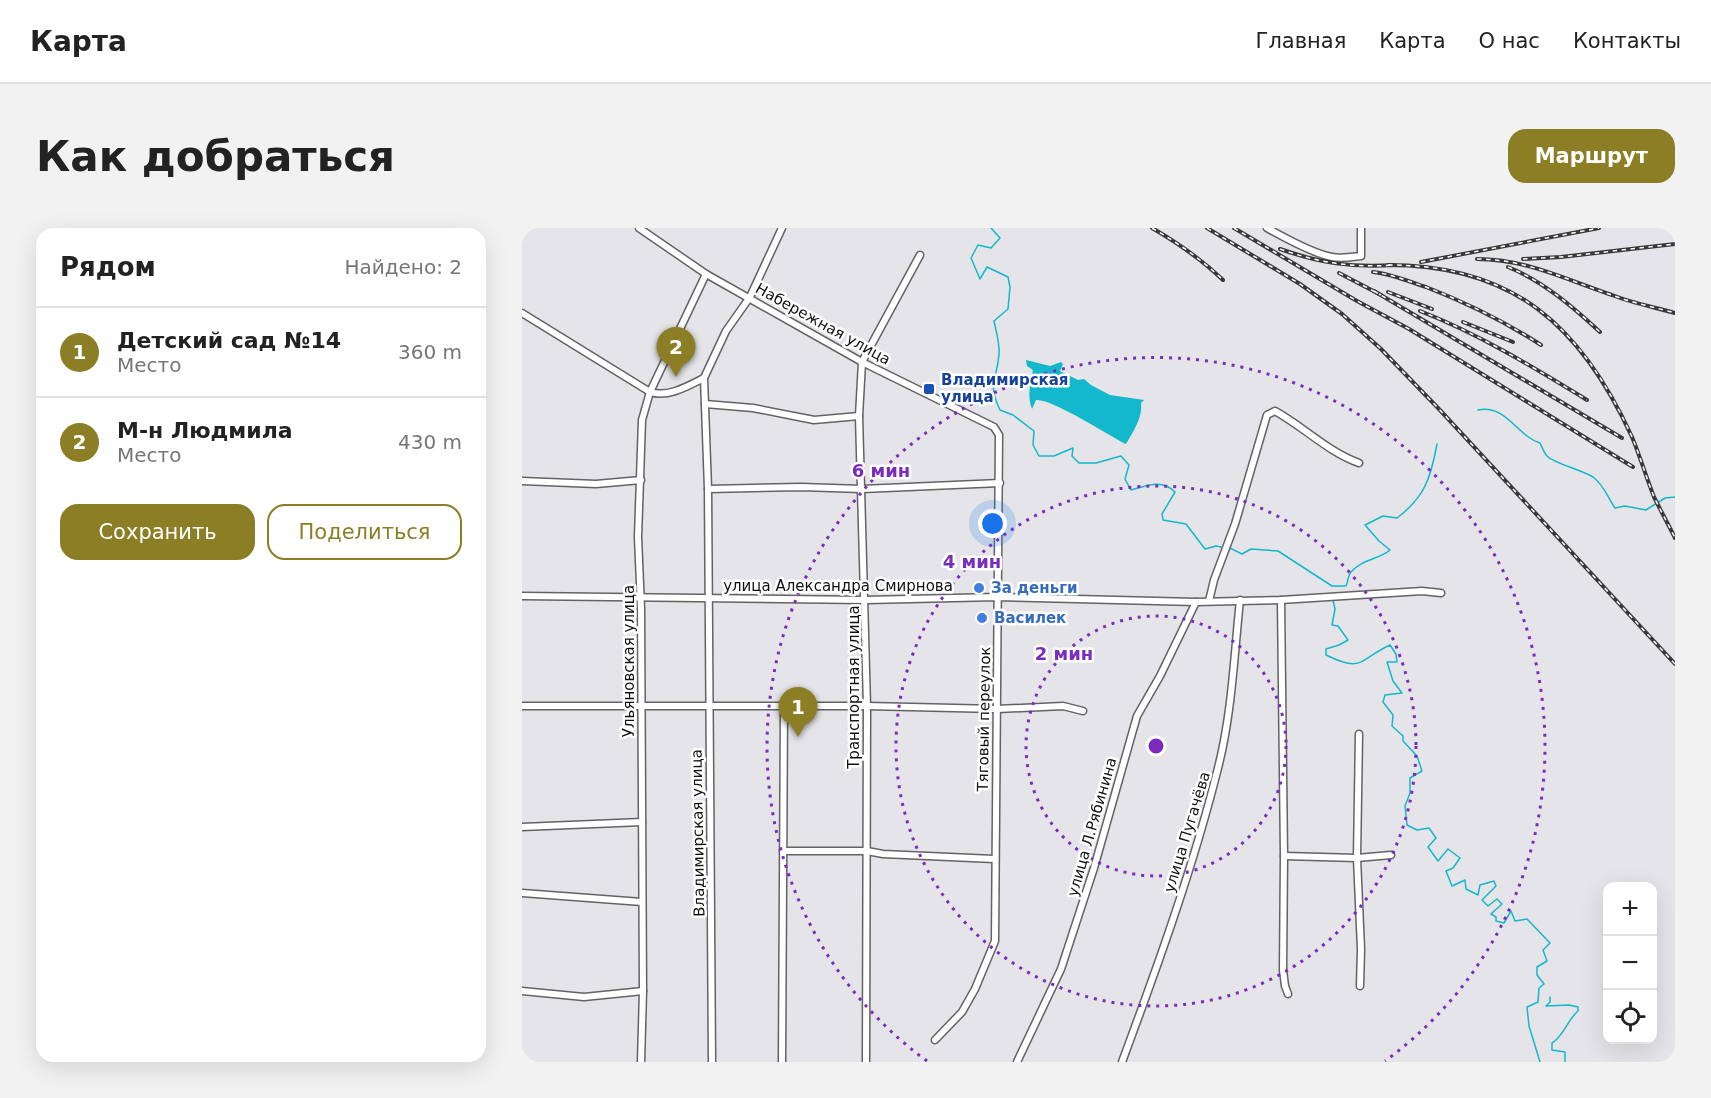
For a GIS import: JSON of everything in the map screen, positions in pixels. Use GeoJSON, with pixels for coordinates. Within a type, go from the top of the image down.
{"type":"FeatureCollection","features":[{"type":"Feature","properties":{"kind":"street","name":"Набережная улица"},"geometry":{"type":"LineString","coordinates":[[639,228],[706,274],[862,362],[994,427],[999,435]]}},
{"type":"Feature","properties":{"kind":"street","name":"Владимирская улица"},"geometry":{"type":"LineString","coordinates":[[712,1062],[708,489],[704,378],[726,331],[750,297],[782,228]]}},
{"type":"Feature","properties":{"kind":"street"},"geometry":{"type":"LineString","coordinates":[[1267,228],[1287,239],[1332,257],[1349,258],[1360,256],[1361,228]]}},
{"type":"Feature","properties":{"kind":"street","name":"Транспортная улица"},"geometry":{"type":"LineString","coordinates":[[866,1062],[866,600],[859,416],[862,362],[920,255]]}},
{"type":"Feature","properties":{"kind":"street","name":"Ульяновская улица"},"geometry":{"type":"LineString","coordinates":[[641,1062],[643,991],[641,597],[638,537],[642,420],[650,392],[706,274]]}},
{"type":"Feature","properties":{"kind":"street"},"geometry":{"type":"LineString","coordinates":[[522,313],[650,392],[658,394],[676,391],[704,378]]}},
{"type":"Feature","properties":{"kind":"street"},"geometry":{"type":"LineString","coordinates":[[705,404],[753,408],[814,420],[859,416]]}},
{"type":"Feature","properties":{"kind":"street"},"geometry":{"type":"LineString","coordinates":[[1209,602],[1267,415],[1275,411],[1293,421],[1343,457],[1359,463]]}},
{"type":"Feature","properties":{"kind":"street","name":"Тяговый переулок"},"geometry":{"type":"LineString","coordinates":[[935,1040],[962,1012],[975,989],[995,941],[999,435]]}},
{"type":"Feature","properties":{"kind":"street"},"geometry":{"type":"LineString","coordinates":[[522,481],[596,484],[641,480]]}},
{"type":"Feature","properties":{"kind":"street"},"geometry":{"type":"LineString","coordinates":[[708,489],[801,487],[862,489],[1000,483]]}},
{"type":"Feature","properties":{"kind":"street","name":"улица Александра Смирнова"},"geometry":{"type":"LineString","coordinates":[[522,596],[866,600],[997,597],[1209,602],[1422,591],[1441,593]]}},
{"type":"Feature","properties":{"kind":"street","name":"улица Пугачёва"},"geometry":{"type":"LineString","coordinates":[[1122,1062],[1166,943],[1219,767],[1227,726],[1240,600]]}},
{"type":"Feature","properties":{"kind":"street"},"geometry":{"type":"LineString","coordinates":[[1281,600],[1283,970],[1288,994]]}},
{"type":"Feature","properties":{"kind":"street","name":"улица Л.Рябинина"},"geometry":{"type":"LineString","coordinates":[[1017,1062],[1060,972],[1094,868],[1137,716],[1197,602]]}},
{"type":"Feature","properties":{"kind":"street"},"geometry":{"type":"LineString","coordinates":[[522,706],[867,706],[997,709],[1063,706],[1083,711]]}},
{"type":"Feature","properties":{"kind":"street"},"geometry":{"type":"LineString","coordinates":[[782,1062],[784,707]]}},
{"type":"Feature","properties":{"kind":"street"},"geometry":{"type":"LineString","coordinates":[[1359,734],[1357,858],[1361,949],[1360,986]]}},
{"type":"Feature","properties":{"kind":"street"},"geometry":{"type":"LineString","coordinates":[[522,827],[642,822]]}},
{"type":"Feature","properties":{"kind":"street"},"geometry":{"type":"LineString","coordinates":[[783,851],[867,851],[883,854],[994,859]]}},
{"type":"Feature","properties":{"kind":"street"},"geometry":{"type":"LineString","coordinates":[[1284,856],[1357,858],[1391,855]]}},
{"type":"Feature","properties":{"kind":"street"},"geometry":{"type":"LineString","coordinates":[[522,893],[642,902]]}},
{"type":"Feature","properties":{"kind":"street"},"geometry":{"type":"LineString","coordinates":[[522,991],[584,997],[643,991]]}},
{"type":"Feature","properties":{"kind":"water"},"geometry":{"type":"Polygon","coordinates":[[[1026,360],[1050,366],[1061,362],[1063,364],[1060,371],[1078,380],[1084,379],[1110,395],[1144,400],[1141,403],[1137,424],[1126,444],[1054,405],[1036,400],[1032,409],[1029,395],[1033,370],[1027,366],[1026,360]]]}},
{"type":"Feature","properties":{"kind":"waterway"},"geometry":{"type":"LineString","coordinates":[[991,228],[1000,238],[991,248],[978,245],[971,258],[980,279],[987,267],[1008,277],[1010,287],[1008,309],[994,321],[999,350],[993,388],[1000,410],[1013,415],[1034,431],[1033,445],[1039,456],[1054,456],[1073,448],[1072,456],[1079,463],[1096,463],[1121,456],[1129,465],[1125,479],[1131,490],[1160,484],[1175,492],[1162,514],[1163,520],[1186,524],[1205,549],[1221,547]]}},
{"type":"Feature","properties":{"kind":"waterway"},"geometry":{"type":"LineString","coordinates":[[1478,410],[1488,409],[1504,416],[1525,434],[1540,443],[1550,459],[1593,477],[1615,508],[1625,506],[1646,510],[1665,498],[1675,497]]}},
{"type":"Feature","properties":{"kind":"waterway"},"geometry":{"type":"LineString","coordinates":[[1230,548],[1242,554],[1251,549],[1278,551],[1332,586],[1346,586],[1350,573],[1355,568],[1390,550],[1365,525],[1383,516],[1397,518],[1407,510],[1425,486],[1437,444]]}},
{"type":"Feature","properties":{"kind":"waterway"},"geometry":{"type":"LineString","coordinates":[[1333,600],[1335,609],[1332,625],[1338,626],[1348,640],[1326,649],[1326,655],[1354,664],[1390,645],[1396,654],[1397,662],[1387,662],[1393,681],[1402,693],[1385,695],[1383,702],[1393,715],[1392,726],[1403,736],[1403,741],[1417,756],[1422,771],[1410,778],[1410,793],[1405,806],[1407,825],[1417,830],[1429,828],[1436,838],[1428,847],[1438,861],[1448,849],[1460,858],[1453,868],[1446,871],[1452,886],[1465,880],[1466,889],[1478,895],[1480,885],[1494,881],[1496,886],[1482,900],[1488,906],[1497,899],[1502,904],[1491,914],[1496,917],[1496,921],[1504,923],[1511,911],[1515,921],[1527,919],[1550,943],[1543,950],[1547,961],[1537,967],[1537,975],[1544,984],[1539,988],[1538,1002],[1527,1007],[1529,1026],[1540,1062]]}},
{"type":"Feature","properties":{"kind":"waterway"},"geometry":{"type":"LineString","coordinates":[[1550,997],[1550,1002],[1546,1006],[1578,1007],[1578,1011],[1552,1043],[1552,1050],[1565,1052],[1565,1062]]}},
{"type":"Feature","properties":{"kind":"railway"},"geometry":{"type":"LineString","coordinates":[[1152,228],[1189,252],[1223,280]]}},
{"type":"Feature","properties":{"kind":"railway"},"geometry":{"type":"LineString","coordinates":[[1207,228],[1300,284],[1342,314],[1381,349],[1675,664]]}},
{"type":"Feature","properties":{"kind":"railway"},"geometry":{"type":"LineString","coordinates":[[1234,228],[1409,329],[1633,467]]}},
{"type":"Feature","properties":{"kind":"railway"},"geometry":{"type":"LineString","coordinates":[[1421,262],[1599,228]]}},
{"type":"Feature","properties":{"kind":"railway"},"geometry":{"type":"LineString","coordinates":[[1523,259],[1675,244]]}},
{"type":"Feature","properties":{"kind":"railway"},"geometry":{"type":"LineString","coordinates":[[1280,249],[1336,263],[1364,266],[1394,265]]}},
{"type":"Feature","properties":{"kind":"railway"},"geometry":{"type":"LineString","coordinates":[[1477,259],[1529,266],[1627,300],[1675,313]]}},
{"type":"Feature","properties":{"kind":"railway"},"geometry":{"type":"LineString","coordinates":[[1388,265],[1433,268],[1472,276],[1507,290],[1538,309],[1566,334],[1590,363],[1612,398],[1632,437],[1654,497],[1675,538]]}},
{"type":"Feature","properties":{"kind":"railway"},"geometry":{"type":"LineString","coordinates":[[1508,267],[1545,287],[1600,332]]}},
{"type":"Feature","properties":{"kind":"railway"},"geometry":{"type":"LineString","coordinates":[[1373,272],[1406,280],[1456,299],[1499,320],[1541,345]]}},
{"type":"Feature","properties":{"kind":"railway"},"geometry":{"type":"LineString","coordinates":[[1339,273],[1381,295]]}},
{"type":"Feature","properties":{"kind":"railway"},"geometry":{"type":"LineString","coordinates":[[1374,291],[1622,438]]}},
{"type":"Feature","properties":{"kind":"railway"},"geometry":{"type":"LineString","coordinates":[[1388,292],[1432,309]]}},
{"type":"Feature","properties":{"kind":"railway"},"geometry":{"type":"LineString","coordinates":[[1420,311],[1485,341],[1587,400]]}},
{"type":"Feature","properties":{"kind":"railway"},"geometry":{"type":"LineString","coordinates":[[1463,322],[1513,342]]}},
{"type":"Feature","properties":{"kind":"place","name":"М-н Людмила"},"geometry":{"type":"Point","coordinates":[676,377]}},
{"type":"Feature","properties":{"kind":"place","name":"Владимирская улица"},"geometry":{"type":"Point","coordinates":[929,389]}},
{"type":"Feature","properties":{"kind":"place","name":"За деньги"},"geometry":{"type":"Point","coordinates":[979,588]}},
{"type":"Feature","properties":{"kind":"place","name":"Василек"},"geometry":{"type":"Point","coordinates":[982,618]}},
{"type":"Feature","properties":{"kind":"place","name":"Детский сад №14"},"geometry":{"type":"Point","coordinates":[798,737]}}]}
